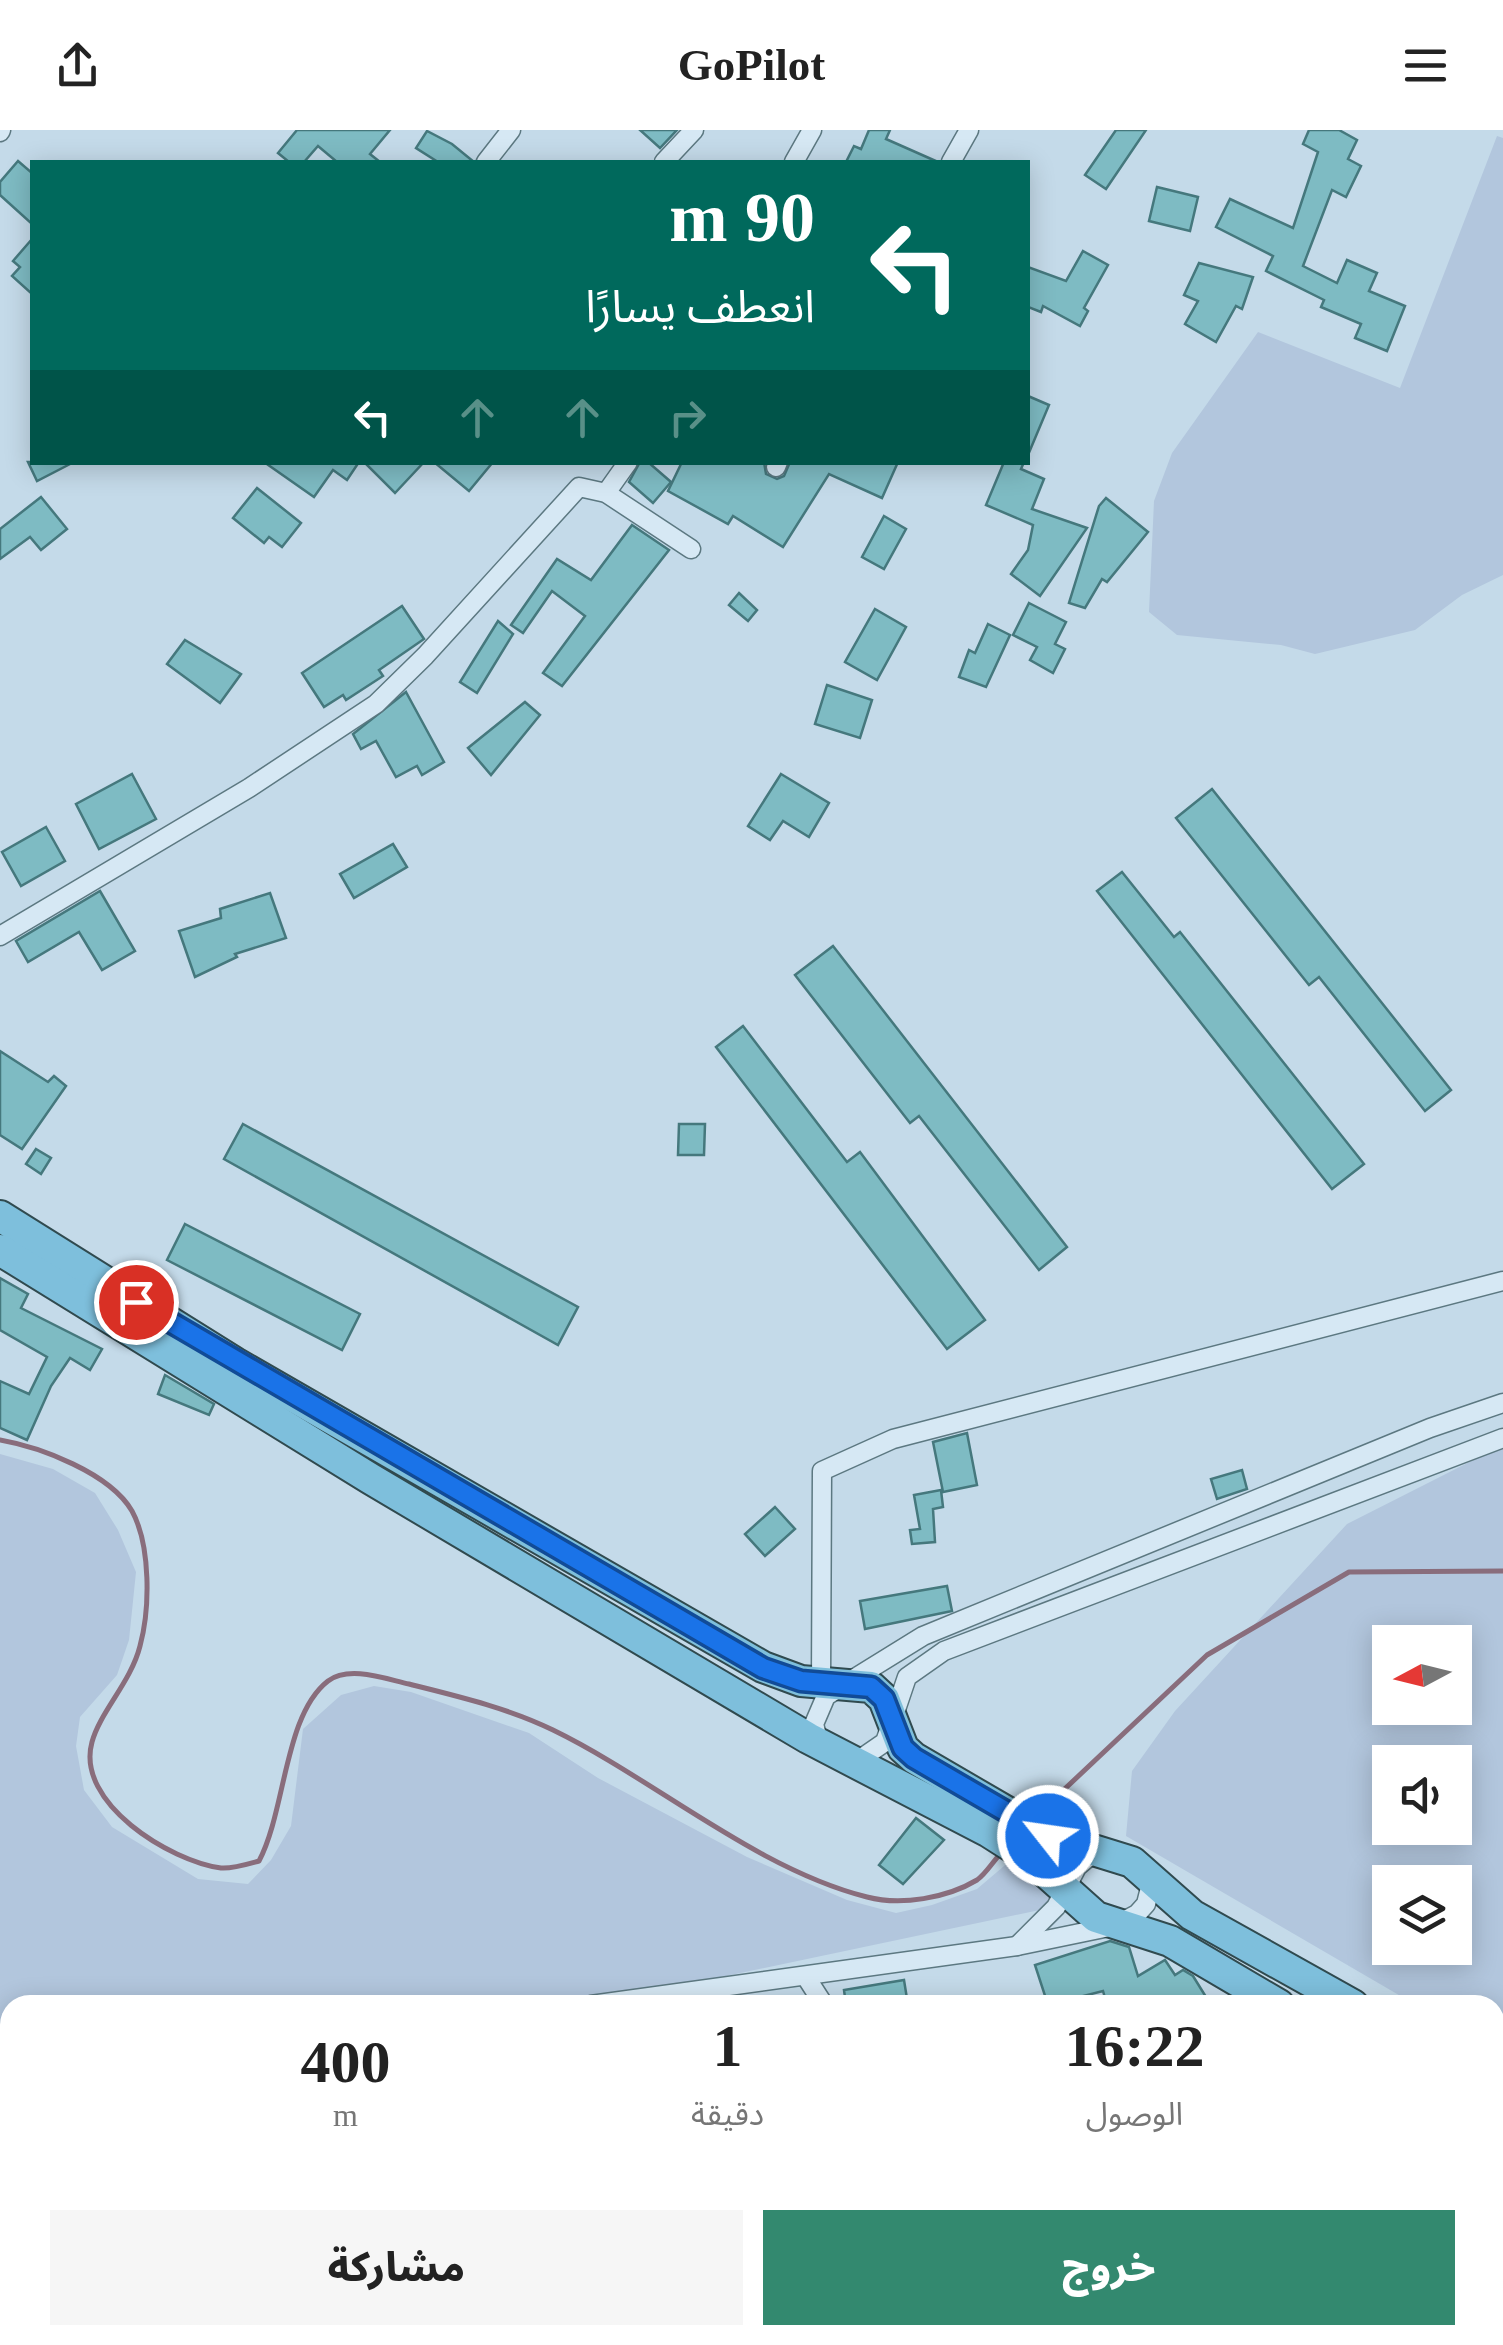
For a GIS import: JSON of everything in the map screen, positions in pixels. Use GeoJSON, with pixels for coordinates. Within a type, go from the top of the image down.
{"type":"FeatureCollection","features":[{"type":"Feature","properties":{"kind":"highway"},"geometry":{"type":"LineString","coordinates":[[0,1216],[235,1363],[754,1662],[781,1676],[871,1687],[884,1699],[903,1748],[914,1758],[1048,1836],[1132,1862],[1192,1915],[1336,1995]]}},
{"type":"Feature","properties":{"kind":"highway"},"geometry":{"type":"LineString","coordinates":[[0,1250],[370,1479],[819,1744],[989,1832],[1030,1858],[1086,1910],[1114,1926],[1170,1941],[1262,1995]]}},
{"type":"Feature","properties":{"kind":"street"},"geometry":{"type":"LineString","coordinates":[[488,160],[511,130]]}},
{"type":"Feature","properties":{"kind":"street"},"geometry":{"type":"LineString","coordinates":[[666,160],[694,130]]}},
{"type":"Feature","properties":{"kind":"street"},"geometry":{"type":"LineString","coordinates":[[795,160],[812,130]]}},
{"type":"Feature","properties":{"kind":"street"},"geometry":{"type":"LineString","coordinates":[[952,160],[969,130]]}},
{"type":"Feature","properties":{"kind":"street"},"geometry":{"type":"LineString","coordinates":[[606,493],[626,465]]}},
{"type":"Feature","properties":{"kind":"street"},"geometry":{"type":"LineString","coordinates":[[0,936],[249,788],[376,704],[579,487],[606,493],[691,549]]}},
{"type":"Feature","properties":{"kind":"street"},"geometry":{"type":"LineString","coordinates":[[832,1684],[822,1470],[894,1439],[1503,1281]]}},
{"type":"Feature","properties":{"kind":"street"},"geometry":{"type":"LineString","coordinates":[[819,1744],[814,1724],[832,1684],[922,1636],[1430,1428],[1503,1403]]}},
{"type":"Feature","properties":{"kind":"street"},"geometry":{"type":"LineString","coordinates":[[856,1762],[876,1751],[894,1720],[907,1677],[944,1651],[1503,1438]]}},
{"type":"Feature","properties":{"kind":"street"},"geometry":{"type":"LineString","coordinates":[[1017,1946],[1044,1921],[1077,1867],[1097,1850]]}},
{"type":"Feature","properties":{"kind":"street"},"geometry":{"type":"LineString","coordinates":[[668,1995],[1017,1946],[1114,1926],[1138,1914],[1152,1880]]}},
{"type":"Feature","properties":{"kind":"street"},"geometry":{"type":"LineString","coordinates":[[806,1977],[818,1995]]}},
{"type":"Feature","properties":{"kind":"shaded area"},"geometry":{"type":"Polygon","coordinates":[[[1497,136],[1503,138],[1503,575],[1462,595],[1415,630],[1315,654],[1281,645],[1177,635],[1149,612],[1154,501],[1172,453],[1258,332],[1400,388],[1497,136]]]}},
{"type":"Feature","properties":{"kind":"shaded area"},"geometry":{"type":"Polygon","coordinates":[[[1503,1445],[1503,1995],[1399,1995],[1126,1836],[1132,1771],[1175,1711],[1347,1524],[1503,1445]]]}},
{"type":"Feature","properties":{"kind":"shaded area"},"geometry":{"type":"Polygon","coordinates":[[[0,1454],[53,1469],[95,1493],[118,1530],[136,1572],[129,1640],[117,1675],[80,1717],[76,1746],[84,1790],[112,1827],[198,1879],[248,1884],[271,1860],[291,1826],[303,1729],[341,1695],[374,1686],[411,1692],[529,1733],[598,1778],[747,1857],[847,1900],[896,1913],[932,1905],[977,1889],[1017,1855],[1078,1902],[636,1995],[0,1995],[0,1454]]]}},
{"type":"Feature","properties":{"kind":"building"},"geometry":{"type":"Polygon","coordinates":[[[297,130],[390,130],[370,154],[378,160],[335,160],[318,146],[306,160],[287,160],[278,153],[297,130]]]}},
{"type":"Feature","properties":{"kind":"building"},"geometry":{"type":"Polygon","coordinates":[[[640,130],[677,130],[660,148],[640,130]]]}},
{"type":"Feature","properties":{"kind":"building"},"geometry":{"type":"Polygon","coordinates":[[[869,130],[890,130],[886,139],[933,160],[847,160],[854,146],[861,149],[869,130]]]}},
{"type":"Feature","properties":{"kind":"building"},"geometry":{"type":"Polygon","coordinates":[[[1116,130],[1146,130],[1106,189],[1085,175],[1116,130]]]}},
{"type":"Feature","properties":{"kind":"building"},"geometry":{"type":"Polygon","coordinates":[[[1309,130],[1339,130],[1357,140],[1348,159],[1361,166],[1346,197],[1332,190],[1303,266],[1337,283],[1347,260],[1377,273],[1369,291],[1405,306],[1387,351],[1355,338],[1361,324],[1321,307],[1324,300],[1266,271],[1273,256],[1216,227],[1230,199],[1293,228],[1318,152],[1303,144],[1309,130]]]}},
{"type":"Feature","properties":{"kind":"building"},"geometry":{"type":"Polygon","coordinates":[[[427,131],[472,160],[435,160],[416,148],[427,131]]]}},
{"type":"Feature","properties":{"kind":"building"},"geometry":{"type":"Polygon","coordinates":[[[18,161],[30,171],[30,222],[0,195],[0,182],[18,161]]]}},
{"type":"Feature","properties":{"kind":"building"},"geometry":{"type":"Polygon","coordinates":[[[1157,187],[1198,197],[1190,231],[1149,221],[1157,187]]]}},
{"type":"Feature","properties":{"kind":"building"},"geometry":{"type":"Polygon","coordinates":[[[30,241],[30,292],[12,276],[20,267],[13,261],[30,241]]]}},
{"type":"Feature","properties":{"kind":"building"},"geometry":{"type":"Polygon","coordinates":[[[1083,251],[1108,265],[1084,308],[1088,311],[1080,326],[1043,306],[1041,312],[1030,308],[1030,268],[1066,281],[1083,251]]]}},
{"type":"Feature","properties":{"kind":"building"},"geometry":{"type":"Polygon","coordinates":[[[1199,263],[1253,277],[1242,309],[1236,306],[1216,342],[1185,324],[1198,301],[1184,295],[1199,263]]]}},
{"type":"Feature","properties":{"kind":"building"},"geometry":{"type":"Polygon","coordinates":[[[1030,397],[1049,405],[1030,450],[1030,397]]]}},
{"type":"Feature","properties":{"kind":"building"},"geometry":{"type":"Polygon","coordinates":[[[28,462],[68,465],[37,481],[28,462]]]}},
{"type":"Feature","properties":{"kind":"building"},"geometry":{"type":"Polygon","coordinates":[[[268,465],[357,465],[347,480],[333,470],[314,497],[268,465]]]}},
{"type":"Feature","properties":{"kind":"building"},"geometry":{"type":"Polygon","coordinates":[[[367,465],[421,465],[395,493],[367,465]]]}},
{"type":"Feature","properties":{"kind":"building"},"geometry":{"type":"Polygon","coordinates":[[[438,465],[491,465],[469,491],[438,465]]]}},
{"type":"Feature","properties":{"kind":"building"},"geometry":{"type":"Polygon","coordinates":[[[638,465],[651,465],[671,482],[653,503],[629,482],[638,465]]]}},
{"type":"Feature","properties":{"kind":"building"},"geometry":{"type":"Polygon","coordinates":[[[681,465],[764,465],[766,474],[777,479],[784,476],[789,465],[897,465],[882,498],[829,474],[783,547],[733,516],[728,524],[668,491],[681,465]]]}},
{"type":"Feature","properties":{"kind":"building"},"geometry":{"type":"Polygon","coordinates":[[[1003,465],[1023,465],[1021,469],[1044,479],[1032,509],[1087,528],[1040,596],[1011,574],[1028,550],[1033,525],[986,505],[1003,465]]]}},
{"type":"Feature","properties":{"kind":"building"},"geometry":{"type":"Polygon","coordinates":[[[257,488],[301,523],[282,547],[269,537],[264,543],[233,518],[257,488]]]}},
{"type":"Feature","properties":{"kind":"building"},"geometry":{"type":"Polygon","coordinates":[[[41,497],[67,529],[41,550],[30,537],[0,559],[0,529],[41,497]]]}},
{"type":"Feature","properties":{"kind":"building"},"geometry":{"type":"Polygon","coordinates":[[[1106,498],[1148,532],[1107,582],[1102,579],[1085,608],[1069,603],[1099,506],[1106,498]]]}},
{"type":"Feature","properties":{"kind":"building"},"geometry":{"type":"Polygon","coordinates":[[[884,516],[906,529],[884,569],[862,557],[884,516]]]}},
{"type":"Feature","properties":{"kind":"building"},"geometry":{"type":"Polygon","coordinates":[[[632,525],[669,550],[562,686],[543,673],[585,616],[552,591],[523,633],[511,625],[557,559],[591,580],[632,525]]]}},
{"type":"Feature","properties":{"kind":"building"},"geometry":{"type":"Polygon","coordinates":[[[739,593],[757,610],[748,621],[729,605],[739,593]]]}},
{"type":"Feature","properties":{"kind":"building"},"geometry":{"type":"Polygon","coordinates":[[[1029,603],[1066,622],[1055,644],[1065,649],[1053,673],[1030,660],[1037,647],[1013,635],[1029,603]]]}},
{"type":"Feature","properties":{"kind":"building"},"geometry":{"type":"Polygon","coordinates":[[[402,606],[424,639],[379,670],[383,676],[346,700],[343,695],[324,707],[302,673],[402,606]]]}},
{"type":"Feature","properties":{"kind":"building"},"geometry":{"type":"Polygon","coordinates":[[[875,609],[906,627],[877,680],[845,662],[875,609]]]}},
{"type":"Feature","properties":{"kind":"building"},"geometry":{"type":"Polygon","coordinates":[[[498,621],[513,634],[477,693],[460,682],[498,621]]]}},
{"type":"Feature","properties":{"kind":"building"},"geometry":{"type":"Polygon","coordinates":[[[988,624],[1010,635],[986,687],[959,677],[969,650],[975,653],[988,624]]]}},
{"type":"Feature","properties":{"kind":"building"},"geometry":{"type":"Polygon","coordinates":[[[185,640],[241,674],[220,703],[167,664],[185,640]]]}},
{"type":"Feature","properties":{"kind":"building"},"geometry":{"type":"Polygon","coordinates":[[[827,685],[872,700],[860,738],[815,724],[827,685]]]}},
{"type":"Feature","properties":{"kind":"building"},"geometry":{"type":"Polygon","coordinates":[[[406,692],[444,762],[422,775],[417,766],[396,777],[376,741],[361,749],[353,734],[406,692]]]}},
{"type":"Feature","properties":{"kind":"building"},"geometry":{"type":"Polygon","coordinates":[[[525,702],[540,715],[491,775],[468,748],[525,702]]]}},
{"type":"Feature","properties":{"kind":"building"},"geometry":{"type":"Polygon","coordinates":[[[132,774],[156,819],[99,849],[76,804],[132,774]]]}},
{"type":"Feature","properties":{"kind":"building"},"geometry":{"type":"Polygon","coordinates":[[[781,774],[829,803],[809,837],[783,821],[770,840],[748,826],[781,774]]]}},
{"type":"Feature","properties":{"kind":"building"},"geometry":{"type":"Polygon","coordinates":[[[1212,789],[1451,1090],[1425,1111],[1319,977],[1309,985],[1176,818],[1212,789]]]}},
{"type":"Feature","properties":{"kind":"building"},"geometry":{"type":"Polygon","coordinates":[[[46,827],[65,861],[21,886],[2,852],[46,827]]]}},
{"type":"Feature","properties":{"kind":"building"},"geometry":{"type":"Polygon","coordinates":[[[393,844],[407,867],[354,898],[340,874],[393,844]]]}},
{"type":"Feature","properties":{"kind":"building"},"geometry":{"type":"Polygon","coordinates":[[[1122,872],[1174,937],[1180,932],[1364,1164],[1332,1189],[1097,891],[1122,872]]]}},
{"type":"Feature","properties":{"kind":"building"},"geometry":{"type":"Polygon","coordinates":[[[100,891],[135,951],[102,970],[79,932],[28,962],[16,941],[100,891]]]}},
{"type":"Feature","properties":{"kind":"building"},"geometry":{"type":"Polygon","coordinates":[[[270,893],[286,938],[235,954],[237,957],[195,977],[179,931],[221,918],[220,909],[270,893]]]}},
{"type":"Feature","properties":{"kind":"building"},"geometry":{"type":"Polygon","coordinates":[[[833,946],[1067,1247],[1039,1270],[919,1116],[910,1123],[795,975],[833,946]]]}},
{"type":"Feature","properties":{"kind":"building"},"geometry":{"type":"Polygon","coordinates":[[[743,1026],[847,1162],[860,1152],[985,1320],[947,1349],[716,1047],[743,1026]]]}},
{"type":"Feature","properties":{"kind":"building"},"geometry":{"type":"Polygon","coordinates":[[[0,1051],[48,1082],[54,1076],[66,1086],[22,1149],[0,1135],[0,1051]]]}},
{"type":"Feature","properties":{"kind":"building"},"geometry":{"type":"Polygon","coordinates":[[[243,1124],[578,1307],[558,1345],[224,1159],[243,1124]]]}},
{"type":"Feature","properties":{"kind":"building"},"geometry":{"type":"Polygon","coordinates":[[[679,1124],[705,1124],[704,1155],[678,1155],[679,1124]]]}},
{"type":"Feature","properties":{"kind":"building"},"geometry":{"type":"Polygon","coordinates":[[[36,1149],[51,1158],[41,1174],[26,1164],[36,1149]]]}},
{"type":"Feature","properties":{"kind":"building"},"geometry":{"type":"Polygon","coordinates":[[[185,1224],[360,1314],[342,1350],[167,1260],[185,1224]]]}},
{"type":"Feature","properties":{"kind":"building"},"geometry":{"type":"Polygon","coordinates":[[[0,1278],[28,1294],[21,1308],[102,1349],[90,1370],[70,1358],[51,1386],[27,1440],[0,1428],[0,1381],[29,1394],[47,1357],[0,1330],[0,1278]]]}},
{"type":"Feature","properties":{"kind":"building"},"geometry":{"type":"Polygon","coordinates":[[[165,1375],[214,1404],[209,1415],[158,1394],[165,1375]]]}},
{"type":"Feature","properties":{"kind":"building"},"geometry":{"type":"Polygon","coordinates":[[[967,1433],[977,1485],[943,1492],[933,1442],[967,1433]]]}},
{"type":"Feature","properties":{"kind":"building"},"geometry":{"type":"Polygon","coordinates":[[[1242,1470],[1247,1489],[1217,1499],[1211,1479],[1242,1470]]]}},
{"type":"Feature","properties":{"kind":"building"},"geometry":{"type":"Polygon","coordinates":[[[941,1490],[943,1507],[933,1509],[935,1542],[912,1544],[910,1530],[920,1529],[914,1495],[941,1490]]]}},
{"type":"Feature","properties":{"kind":"building"},"geometry":{"type":"Polygon","coordinates":[[[775,1507],[795,1529],[765,1556],[745,1534],[775,1507]]]}},
{"type":"Feature","properties":{"kind":"building"},"geometry":{"type":"Polygon","coordinates":[[[947,1586],[952,1611],[865,1629],[860,1601],[947,1586]]]}},
{"type":"Feature","properties":{"kind":"building"},"geometry":{"type":"Polygon","coordinates":[[[916,1818],[944,1840],[903,1884],[879,1865],[916,1818]]]}},
{"type":"Feature","properties":{"kind":"building"},"geometry":{"type":"Polygon","coordinates":[[[1110,1941],[1129,1947],[1138,1976],[1165,1960],[1175,1975],[1183,1970],[1193,1976],[1205,1995],[1104,1995],[1103,1991],[1045,1995],[1035,1965],[1110,1941]]]}},
{"type":"Feature","properties":{"kind":"building"},"geometry":{"type":"Polygon","coordinates":[[[904,1980],[906,1995],[845,1995],[844,1990],[904,1980]]]}},
{"type":"Feature","properties":{"kind":"waterway"},"geometry":{"type":"LineString","coordinates":[[0,1440],[54,1456],[91,1474],[122,1497],[138,1525],[147,1578],[143,1631],[130,1672],[96,1731],[91,1765],[98,1786],[112,1807],[153,1841],[177,1854],[221,1868],[259,1861],[302,1716],[328,1681],[346,1674],[379,1677],[464,1698],[536,1722],[591,1750],[785,1866],[867,1897],[909,1900],[952,1892],[980,1877],[1002,1852]]}},
{"type":"Feature","properties":{"kind":"waterway"},"geometry":{"type":"LineString","coordinates":[[1037,1815],[1207,1655],[1349,1572],[1503,1571]]}},
{"type":"Feature","properties":{"kind":"route"},"geometry":{"type":"LineString","coordinates":[[136,1302],[763,1668],[801,1681],[860,1683],[871,1687],[884,1699],[896,1735],[914,1758],[1048,1836]]}}]}
